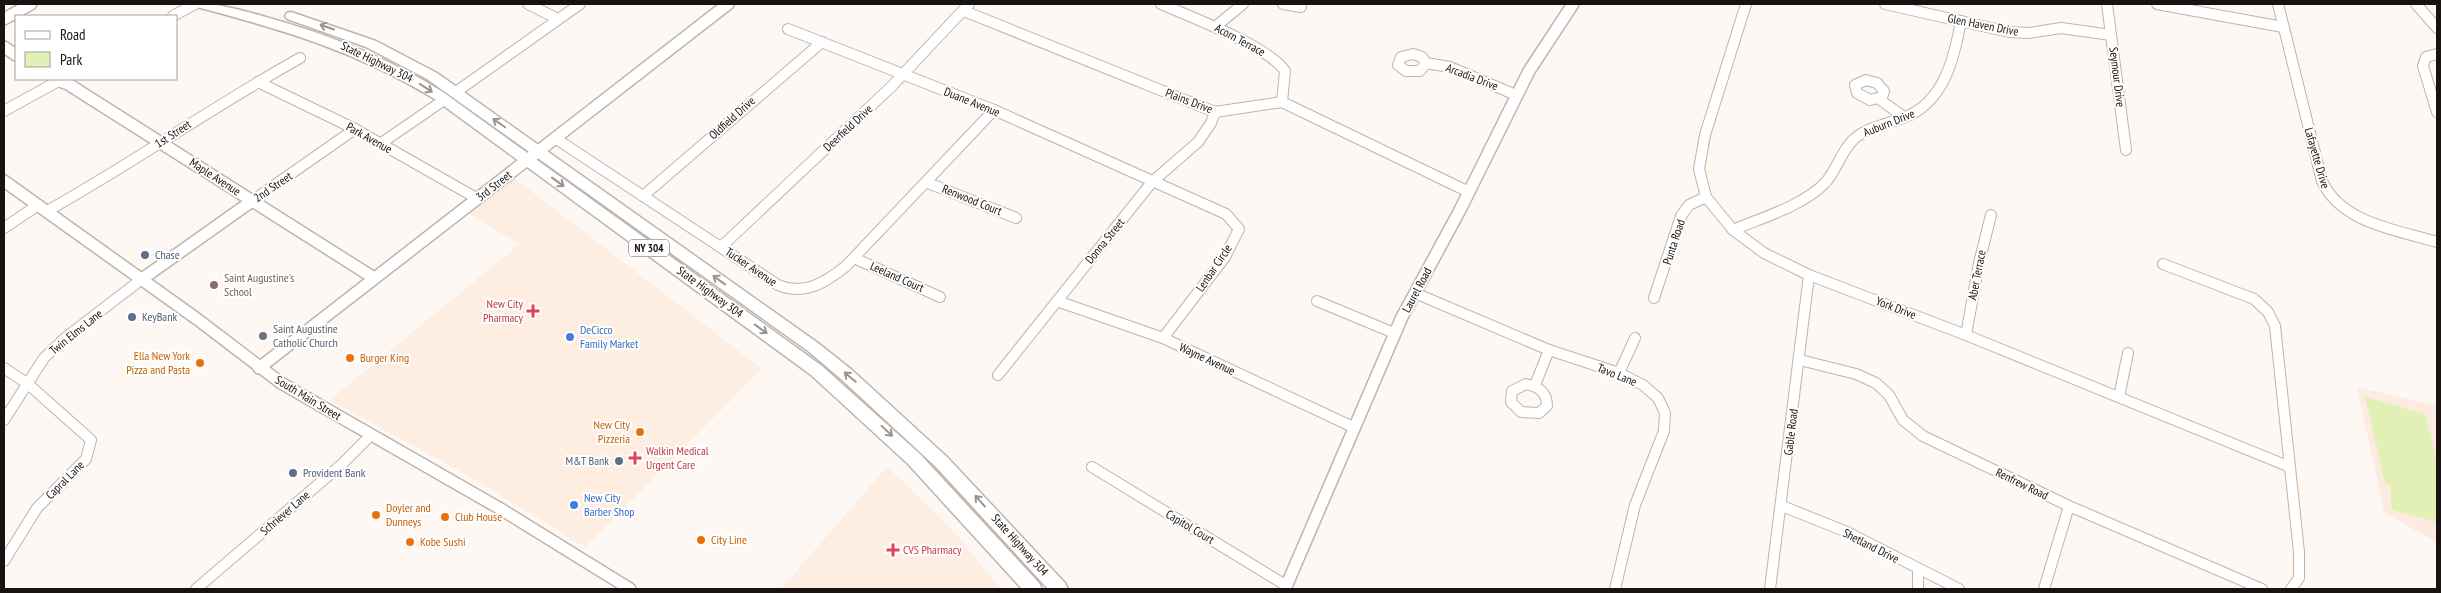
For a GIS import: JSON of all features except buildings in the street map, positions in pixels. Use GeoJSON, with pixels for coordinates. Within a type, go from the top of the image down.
{"type":"FeatureCollection","features":[{"type":"Feature","properties":{"kind":"main road","name":"State Highway 304"},"geometry":{"type":"LineString","coordinates":[[202,4],[291,27],[340,44],[450,96]]}},
{"type":"Feature","properties":{"kind":"main road","name":"State Highway 304"},"geometry":{"type":"LineString","coordinates":[[241,4],[308,21],[356,38],[407,62],[450,96],[533,155],[802,339],[855,381],[939,458],[1060,589]]}},
{"type":"Feature","properties":{"kind":"main road","name":"State Highway 304"},"geometry":{"type":"LineString","coordinates":[[533,155],[836,385],[929,472],[1032,589]]}},
{"type":"Feature","properties":{"kind":"street"},"geometry":{"type":"LineString","coordinates":[[4,18],[31,4]]}},
{"type":"Feature","properties":{"kind":"street"},"geometry":{"type":"LineString","coordinates":[[175,15],[195,4]]}},
{"type":"Feature","properties":{"kind":"street"},"geometry":{"type":"LineString","coordinates":[[528,4],[558,19]]}},
{"type":"Feature","properties":{"kind":"street"},"geometry":{"type":"LineString","coordinates":[[380,144],[580,4]]}},
{"type":"Feature","properties":{"kind":"street","name":"3rd Street"},"geometry":{"type":"LineString","coordinates":[[259,368],[728,4]]}},
{"type":"Feature","properties":{"kind":"street","name":"Acorn Terrace"},"geometry":{"type":"LineString","coordinates":[[1161,4],[1215,27],[1278,61],[1285,71],[1282,102]]}},
{"type":"Feature","properties":{"kind":"street"},"geometry":{"type":"LineString","coordinates":[[1215,27],[1226,19],[1230,11],[1243,4]]}},
{"type":"Feature","properties":{"kind":"street"},"geometry":{"type":"LineString","coordinates":[[1283,4],[1301,8]]}},
{"type":"Feature","properties":{"kind":"street","name":"Laurel Road"},"geometry":{"type":"LineString","coordinates":[[1286,588],[1326,502],[1353,427],[1394,333],[1469,192],[1516,94],[1542,46],[1573,4]]}},
{"type":"Feature","properties":{"kind":"street","name":"York Drive"},"geometry":{"type":"LineString","coordinates":[[1746,4],[1705,135],[1699,169],[1706,196],[1733,230],[1764,253],[1809,275],[1966,335],[2290,467]]}},
{"type":"Feature","properties":{"kind":"street","name":"Glen Haven Drive"},"geometry":{"type":"LineString","coordinates":[[1885,4],[2009,32],[2029,33],[2061,28],[2111,35]]}},
{"type":"Feature","properties":{"kind":"street","name":"Seymour Drive"},"geometry":{"type":"LineString","coordinates":[[2107,4],[2126,150]]}},
{"type":"Feature","properties":{"kind":"street"},"geometry":{"type":"LineString","coordinates":[[2157,4],[2283,27]]}},
{"type":"Feature","properties":{"kind":"street","name":"Lafayette Drive"},"geometry":{"type":"LineString","coordinates":[[2278,4],[2322,181],[2329,196],[2340,207],[2355,215],[2437,242]]}},
{"type":"Feature","properties":{"kind":"street"},"geometry":{"type":"LineString","coordinates":[[2416,4],[2437,28]]}},
{"type":"Feature","properties":{"kind":"street","name":"Deerfield Drive"},"geometry":{"type":"LineString","coordinates":[[722,247],[904,74],[966,7]]}},
{"type":"Feature","properties":{"kind":"street","name":"Plains Drive"},"geometry":{"type":"LineString","coordinates":[[966,7],[1215,112],[1282,102]]}},
{"type":"Feature","properties":{"kind":"street","name":"Auburn Drive"},"geometry":{"type":"LineString","coordinates":[[1733,230],[1801,200],[1824,183],[1837,167],[1848,146],[1858,136],[1920,111],[1933,100],[1957,47],[1961,21]]}},
{"type":"Feature","properties":{"kind":"street","name":"Duane Avenue"},"geometry":{"type":"LineString","coordinates":[[788,29],[994,110],[1152,182]]}},
{"type":"Feature","properties":{"kind":"street","name":"Oldfield Drive"},"geometry":{"type":"LineString","coordinates":[[643,196],[822,42]]}},
{"type":"Feature","properties":{"kind":"street"},"geometry":{"type":"LineString","coordinates":[[4,47],[15,54]]}},
{"type":"Feature","properties":{"kind":"street"},"geometry":{"type":"LineString","coordinates":[[2437,54],[2426,57],[2423,66],[2437,112]]}},
{"type":"Feature","properties":{"kind":"street","name":"1st Street"},"geometry":{"type":"LineString","coordinates":[[4,228],[42,208],[86,189],[300,58]]}},
{"type":"Feature","properties":{"kind":"street","name":"Arcadia Drive"},"geometry":{"type":"LineString","coordinates":[[1426,63],[1450,67],[1516,94]]}},
{"type":"Feature","properties":{"kind":"street"},"geometry":{"type":"LineString","coordinates":[[4,111],[57,80]]}},
{"type":"Feature","properties":{"kind":"street","name":"Maple Avenue"},"geometry":{"type":"LineString","coordinates":[[61,80],[374,278]]}},
{"type":"Feature","properties":{"kind":"street","name":"Park Avenue"},"geometry":{"type":"LineString","coordinates":[[258,82],[355,129],[478,198]]}},
{"type":"Feature","properties":{"kind":"street"},"geometry":{"type":"LineString","coordinates":[[1879,99],[1904,117]]}},
{"type":"Feature","properties":{"kind":"street"},"geometry":{"type":"LineString","coordinates":[[1282,102],[1469,192]]}},
{"type":"Feature","properties":{"kind":"street","name":"Tucker Avenue"},"geometry":{"type":"LineString","coordinates":[[554,138],[778,285],[794,291],[804,290],[825,281],[854,258],[928,183],[994,110]]}},
{"type":"Feature","properties":{"kind":"street","name":"Donna Street"},"geometry":{"type":"LineString","coordinates":[[998,375],[1152,182],[1172,166],[1211,126],[1215,112]]}},
{"type":"Feature","properties":{"kind":"street","name":"2nd Street"},"geometry":{"type":"LineString","coordinates":[[142,279],[355,129]]}},
{"type":"Feature","properties":{"kind":"street","name":"South Main Street"},"geometry":{"type":"LineString","coordinates":[[4,181],[198,319],[259,368],[289,388],[499,508],[630,589]]}},
{"type":"Feature","properties":{"kind":"street","name":"Lenbar Circle"},"geometry":{"type":"LineString","coordinates":[[1152,182],[1226,214],[1239,229],[1225,256],[1163,338]]}},
{"type":"Feature","properties":{"kind":"street","name":"Renwood Court"},"geometry":{"type":"LineString","coordinates":[[928,183],[1016,218]]}},
{"type":"Feature","properties":{"kind":"street","name":"Punta Road"},"geometry":{"type":"LineString","coordinates":[[1654,298],[1681,216],[1688,205],[1706,196]]}},
{"type":"Feature","properties":{"kind":"street","name":"Aber Terrace"},"geometry":{"type":"LineString","coordinates":[[1966,335],[1979,263],[1991,215]]}},
{"type":"Feature","properties":{"kind":"street","name":"Leeland Court"},"geometry":{"type":"LineString","coordinates":[[854,258],[940,297]]}},
{"type":"Feature","properties":{"kind":"street"},"geometry":{"type":"LineString","coordinates":[[2163,264],[2254,299],[2268,312],[2275,326],[2299,552],[2299,578],[2291,589]]}},
{"type":"Feature","properties":{"kind":"street","name":"Gable Road"},"geometry":{"type":"LineString","coordinates":[[1770,589],[1782,506],[1809,275]]}},
{"type":"Feature","properties":{"kind":"street","name":"Twin Elms Lane"},"geometry":{"type":"LineString","coordinates":[[4,420],[44,358],[65,338],[142,279]]}},
{"type":"Feature","properties":{"kind":"street","name":"Tavo Lane"},"geometry":{"type":"LineString","coordinates":[[1415,293],[1549,350],[1619,374],[1643,385],[1658,398],[1665,413],[1664,431],[1635,505],[1615,589]]}},
{"type":"Feature","properties":{"kind":"street","name":"Wayne Avenue"},"geometry":{"type":"LineString","coordinates":[[1056,301],[1163,338],[1353,427]]}},
{"type":"Feature","properties":{"kind":"street"},"geometry":{"type":"LineString","coordinates":[[1317,301],[1394,333]]}},
{"type":"Feature","properties":{"kind":"street"},"geometry":{"type":"LineString","coordinates":[[1619,374],[1636,338]]}},
{"type":"Feature","properties":{"kind":"street"},"geometry":{"type":"LineString","coordinates":[[1535,386],[1549,350]]}},
{"type":"Feature","properties":{"kind":"street"},"geometry":{"type":"LineString","coordinates":[[2118,397],[2128,353]]}},
{"type":"Feature","properties":{"kind":"street","name":"Renfrew Road"},"geometry":{"type":"LineString","coordinates":[[1800,360],[1856,374],[1876,383],[1888,395],[1903,420],[1923,436],[2069,506],[2262,589]]}},
{"type":"Feature","properties":{"kind":"street","name":"Capral Lane"},"geometry":{"type":"LineString","coordinates":[[4,368],[28,384],[91,440],[86,459],[37,508],[4,561]]}},
{"type":"Feature","properties":{"kind":"street","name":"Schriever Lane"},"geometry":{"type":"LineString","coordinates":[[196,589],[342,464],[372,435]]}},
{"type":"Feature","properties":{"kind":"street","name":"Capitol Court"},"geometry":{"type":"LineString","coordinates":[[1092,467],[1286,588]]}},
{"type":"Feature","properties":{"kind":"street","name":"Shetland Drive"},"geometry":{"type":"LineString","coordinates":[[1782,506],[1847,532],[1959,589]]}},
{"type":"Feature","properties":{"kind":"street"},"geometry":{"type":"LineString","coordinates":[[2044,589],[2069,506]]}},
{"type":"Feature","properties":{"kind":"street"},"geometry":{"type":"LineString","coordinates":[[1918,569],[1918,589]]}},
{"type":"Feature","properties":{"kind":"shaded area"},"geometry":{"type":"Polygon","coordinates":[[[514,178],[762,369],[585,547],[474,479],[330,400],[520,244],[467,213],[514,178]]]}},
{"type":"Feature","properties":{"kind":"shaded area"},"geometry":{"type":"Polygon","coordinates":[[[2357,387],[2437,406],[2437,543],[2384,512],[2357,387]]]}},
{"type":"Feature","properties":{"kind":"shaded area"},"geometry":{"type":"Polygon","coordinates":[[[887,467],[948,525],[1001,589],[781,589],[887,467]]]}},
{"type":"Feature","properties":{"kind":"green space"},"geometry":{"type":"Polygon","coordinates":[[[2365,397],[2425,414],[2437,462],[2437,522],[2392,510],[2390,485],[2385,483],[2365,397]]]}},
{"type":"Feature","properties":{"kind":"place","name":"Chase"},"geometry":{"type":"Point","coordinates":[145,255]}},
{"type":"Feature","properties":{"kind":"place","name":"Saint Augustine's School"},"geometry":{"type":"Point","coordinates":[214,285]}},
{"type":"Feature","properties":{"kind":"place","name":"New City Pharmacy"},"geometry":{"type":"Point","coordinates":[533,311]}},
{"type":"Feature","properties":{"kind":"place","name":"KeyBank"},"geometry":{"type":"Point","coordinates":[132,317]}},
{"type":"Feature","properties":{"kind":"place","name":"Saint Augustine Catholic Church"},"geometry":{"type":"Point","coordinates":[263,336]}},
{"type":"Feature","properties":{"kind":"place","name":"DeCicco Family Market"},"geometry":{"type":"Point","coordinates":[570,337]}},
{"type":"Feature","properties":{"kind":"place","name":"Burger King"},"geometry":{"type":"Point","coordinates":[350,358]}},
{"type":"Feature","properties":{"kind":"place","name":"Ella New York Pizza and Pasta"},"geometry":{"type":"Point","coordinates":[200,363]}},
{"type":"Feature","properties":{"kind":"place","name":"New City Pizzeria"},"geometry":{"type":"Point","coordinates":[640,432]}},
{"type":"Feature","properties":{"kind":"place","name":"Walkin Medical Urgent Care"},"geometry":{"type":"Point","coordinates":[635,458]}},
{"type":"Feature","properties":{"kind":"place","name":"M&T Bank"},"geometry":{"type":"Point","coordinates":[619,461]}},
{"type":"Feature","properties":{"kind":"place","name":"Provident Bank"},"geometry":{"type":"Point","coordinates":[293,473]}},
{"type":"Feature","properties":{"kind":"place","name":"New City Barber Shop"},"geometry":{"type":"Point","coordinates":[574,505]}},
{"type":"Feature","properties":{"kind":"place","name":"Doyler and Dunneys"},"geometry":{"type":"Point","coordinates":[376,515]}},
{"type":"Feature","properties":{"kind":"place","name":"Club House"},"geometry":{"type":"Point","coordinates":[445,517]}},
{"type":"Feature","properties":{"kind":"place","name":"City Line"},"geometry":{"type":"Point","coordinates":[701,540]}},
{"type":"Feature","properties":{"kind":"place","name":"Kobe Sushi"},"geometry":{"type":"Point","coordinates":[410,542]}},
{"type":"Feature","properties":{"kind":"place","name":"CVS Pharmacy"},"geometry":{"type":"Point","coordinates":[893,550]}}]}
